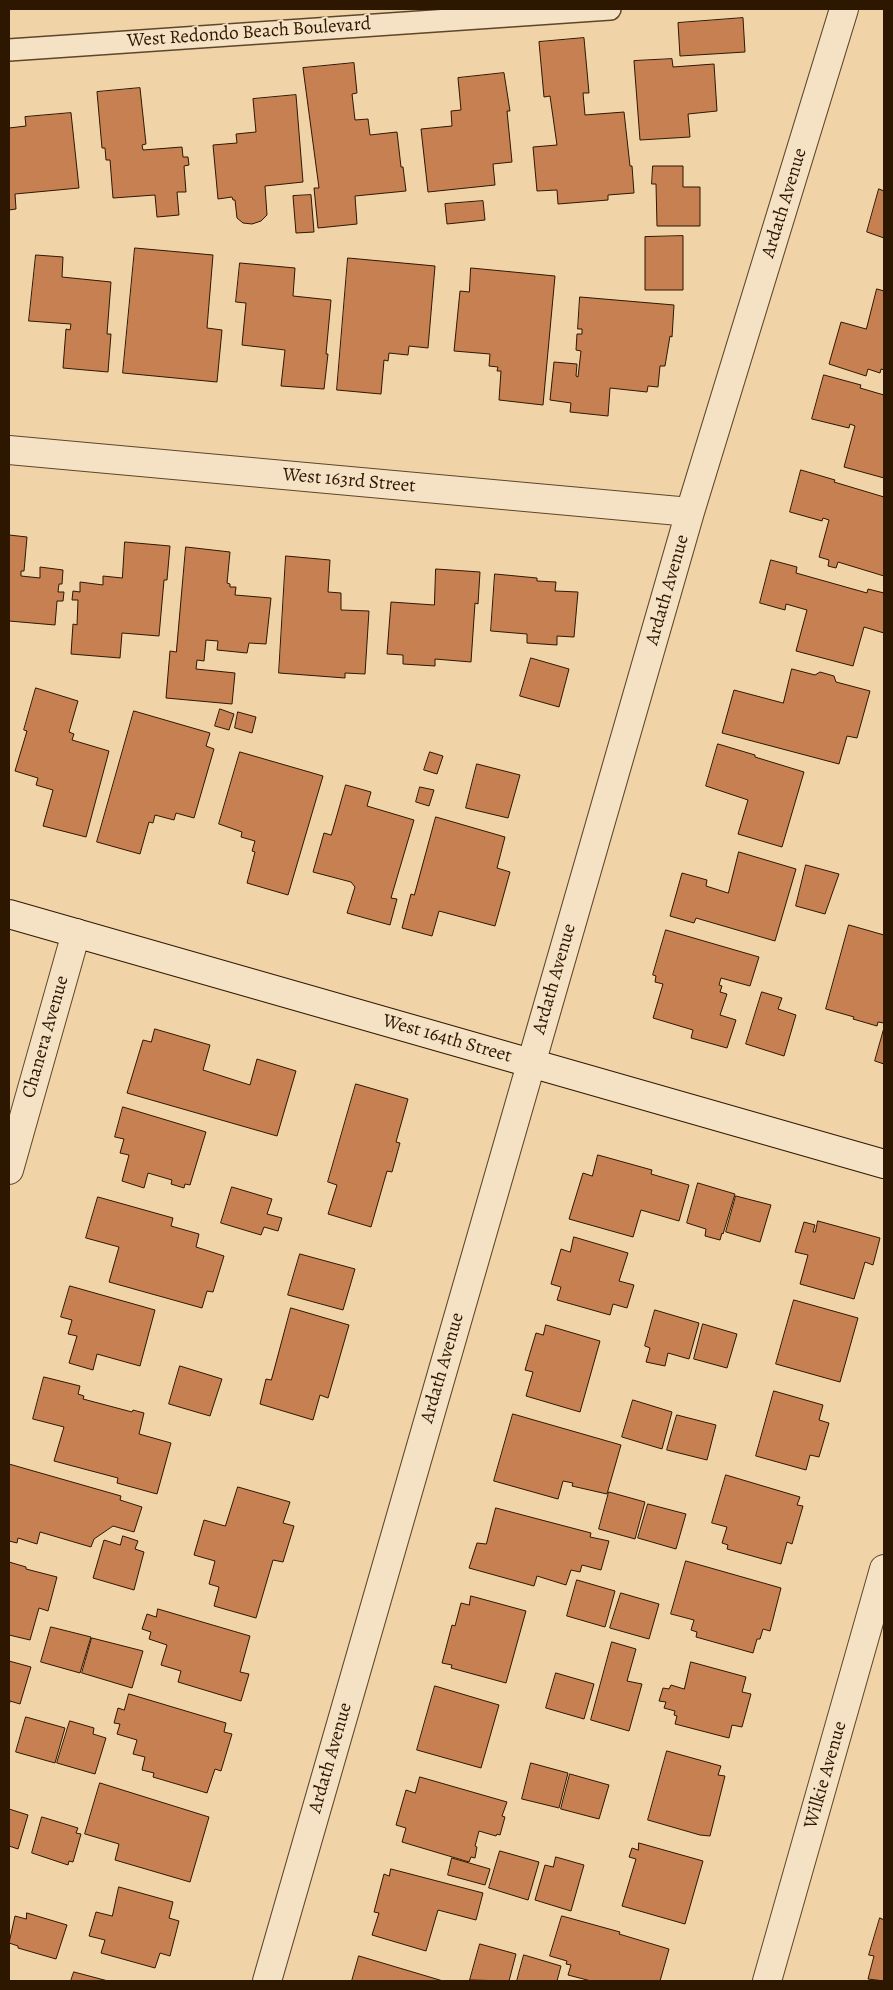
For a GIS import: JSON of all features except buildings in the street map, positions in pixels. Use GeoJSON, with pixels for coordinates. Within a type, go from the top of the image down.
{"type":"FeatureCollection","features":[{"type":"Feature","properties":{"kind":"street","name":"Ardath Avenue"},"geometry":{"type":"LineString","coordinates":[[267,1981],[690,512],[844,9]]}},
{"type":"Feature","properties":{"kind":"street","name":"West 163rd Street"},"geometry":{"type":"LineString","coordinates":[[9,450],[690,512]]}},
{"type":"Feature","properties":{"kind":"street","name":"West 164th Street"},"geometry":{"type":"LineString","coordinates":[[9,914],[884,1164]]}},
{"type":"Feature","properties":{"kind":"street","name":"Chanera Avenue"},"geometry":{"type":"LineString","coordinates":[[9,1170],[76,933]]}},
{"type":"Feature","properties":{"kind":"street","name":"Wilkie Avenue"},"geometry":{"type":"LineString","coordinates":[[767,1981],[884,1569]]}},
{"type":"Feature","properties":{"kind":"lane","name":"West Redondo Beach Boulevard"},"geometry":{"type":"LineString","coordinates":[[9,50],[610,9]]}}]}
